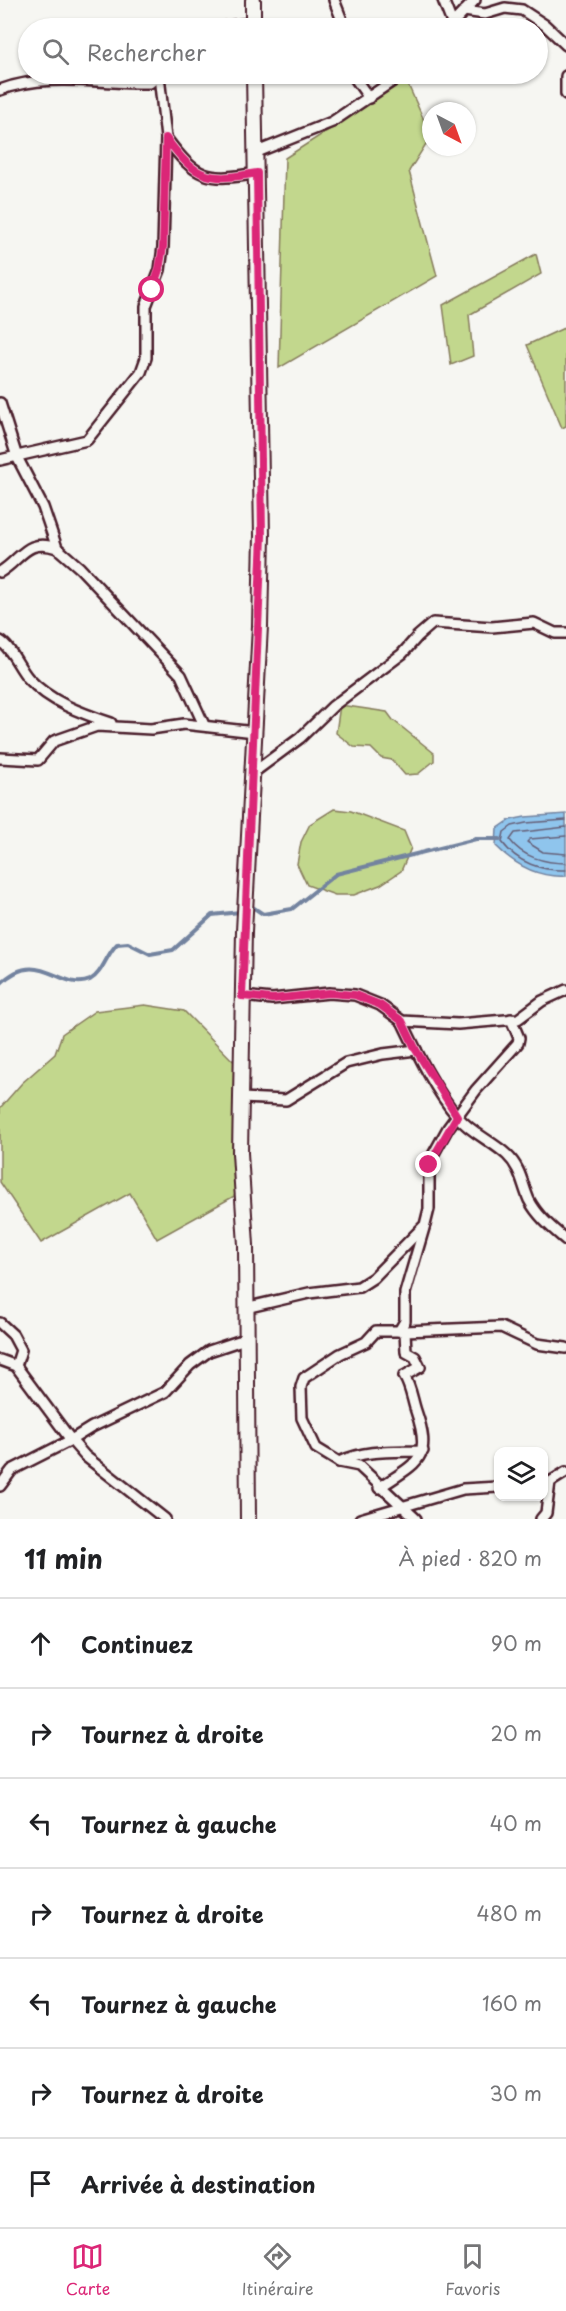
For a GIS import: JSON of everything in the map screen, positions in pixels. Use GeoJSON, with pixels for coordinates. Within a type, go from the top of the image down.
{"type":"FeatureCollection","features":[{"type":"Feature","properties":{"kind":"street"},"geometry":{"type":"LineString","coordinates":[[252,18],[253,0]]}},
{"type":"Feature","properties":{"kind":"street"},"geometry":{"type":"LineString","coordinates":[[334,0],[341,18]]}},
{"type":"Feature","properties":{"kind":"street"},"geometry":{"type":"LineString","coordinates":[[443,0],[448,18]]}},
{"type":"Feature","properties":{"kind":"street"},"geometry":{"type":"LineString","coordinates":[[457,18],[475,0]]}},
{"type":"Feature","properties":{"kind":"street"},"geometry":{"type":"LineString","coordinates":[[464,11],[485,14],[505,8],[522,10],[534,18]]}},
{"type":"Feature","properties":{"kind":"street"},"geometry":{"type":"LineString","coordinates":[[548,28],[566,45]]}},
{"type":"Feature","properties":{"kind":"street"},"geometry":{"type":"LineString","coordinates":[[566,76],[566,94]]}},
{"type":"Feature","properties":{"kind":"street"},"geometry":{"type":"LineString","coordinates":[[0,90],[18,83]]}},
{"type":"Feature","properties":{"kind":"street"},"geometry":{"type":"LineString","coordinates":[[0,460],[87,440],[141,372],[146,358],[146,306],[159,270],[163,247],[166,138],[161,84]]}},
{"type":"Feature","properties":{"kind":"street"},"geometry":{"type":"LineString","coordinates":[[248,1519],[246,1245],[240,1153],[244,931],[254,772],[262,536],[254,84]]}},
{"type":"Feature","properties":{"kind":"street"},"geometry":{"type":"LineString","coordinates":[[359,84],[369,98]]}},
{"type":"Feature","properties":{"kind":"street"},"geometry":{"type":"LineString","coordinates":[[257,152],[332,122],[389,84]]}},
{"type":"Feature","properties":{"kind":"street"},"geometry":{"type":"LineString","coordinates":[[166,138],[192,170],[228,178],[257,173]]}},
{"type":"Feature","properties":{"kind":"street"},"geometry":{"type":"LineString","coordinates":[[0,403],[17,457],[43,507],[57,548]]}},
{"type":"Feature","properties":{"kind":"street"},"geometry":{"type":"LineString","coordinates":[[0,572],[24,550],[41,545],[57,548],[81,568],[181,675],[204,725]]}},
{"type":"Feature","properties":{"kind":"street"},"geometry":{"type":"LineString","coordinates":[[254,772],[300,738],[333,706],[402,654],[417,636],[434,623],[492,627],[534,623],[555,633],[566,633]]}},
{"type":"Feature","properties":{"kind":"street"},"geometry":{"type":"LineString","coordinates":[[0,641],[9,648],[14,660],[31,681],[56,702],[118,726]]}},
{"type":"Feature","properties":{"kind":"street"},"geometry":{"type":"LineString","coordinates":[[0,758],[38,760],[54,741],[85,729],[118,726],[151,729],[184,724],[255,732]]}},
{"type":"Feature","properties":{"kind":"street"},"geometry":{"type":"LineString","coordinates":[[402,1021],[458,1024],[511,1019],[526,1015],[542,1001],[566,990]]}},
{"type":"Feature","properties":{"kind":"street"},"geometry":{"type":"LineString","coordinates":[[242,996],[272,999],[329,993],[355,995],[380,1005],[402,1021],[416,1050],[457,1116],[478,1136],[508,1155],[523,1176],[528,1198],[538,1214],[566,1240]]}},
{"type":"Feature","properties":{"kind":"street"},"geometry":{"type":"LineString","coordinates":[[379,1488],[418,1459],[425,1439],[410,1385],[404,1376],[420,1367],[415,1357],[406,1352],[402,1331],[405,1321],[405,1293],[429,1209],[429,1165],[457,1116],[518,1042],[519,1038],[511,1019]]}},
{"type":"Feature","properties":{"kind":"street"},"geometry":{"type":"LineString","coordinates":[[241,1098],[286,1100],[346,1063],[383,1054],[416,1050]]}},
{"type":"Feature","properties":{"kind":"street"},"geometry":{"type":"LineString","coordinates":[[245,1308],[309,1293],[363,1286],[425,1225]]}},
{"type":"Feature","properties":{"kind":"street"},"geometry":{"type":"LineString","coordinates":[[0,1323],[13,1335],[21,1350],[16,1365]]}},
{"type":"Feature","properties":{"kind":"street"},"geometry":{"type":"LineString","coordinates":[[416,1519],[379,1488],[359,1466],[339,1462],[315,1448],[307,1433],[300,1403],[304,1378],[340,1354],[366,1342],[376,1330],[501,1327],[537,1344],[566,1348]]}},
{"type":"Feature","properties":{"kind":"street"},"geometry":{"type":"LineString","coordinates":[[0,1486],[12,1470],[92,1427],[165,1392],[190,1365],[209,1351],[248,1338]]}},
{"type":"Feature","properties":{"kind":"street"},"geometry":{"type":"LineString","coordinates":[[0,1360],[16,1365],[70,1440],[85,1456],[165,1519]]}},
{"type":"Feature","properties":{"kind":"street"},"geometry":{"type":"LineString","coordinates":[[339,1462],[360,1452],[423,1450]]}},
{"type":"Feature","properties":{"kind":"street"},"geometry":{"type":"LineString","coordinates":[[548,1481],[566,1472]]}},
{"type":"Feature","properties":{"kind":"street"},"geometry":{"type":"LineString","coordinates":[[360,1519],[463,1489],[494,1487]]}},
{"type":"Feature","properties":{"kind":"street"},"geometry":{"type":"LineString","coordinates":[[541,1519],[546,1513],[546,1501]]}},
{"type":"Feature","properties":{"kind":"green space"},"geometry":{"type":"Polygon","coordinates":[[[400,84],[408,84],[422,116],[422,150],[409,171],[437,276],[279,368],[285,158],[400,84]]]}},
{"type":"Feature","properties":{"kind":"green space"},"geometry":{"type":"Polygon","coordinates":[[[536,254],[541,274],[469,315],[473,356],[451,365],[443,305],[536,254]]]}},
{"type":"Feature","properties":{"kind":"green space"},"geometry":{"type":"Polygon","coordinates":[[[566,327],[566,426],[562,428],[527,345],[566,327]]]}},
{"type":"Feature","properties":{"kind":"green space"},"geometry":{"type":"Polygon","coordinates":[[[340,705],[387,712],[393,720],[434,753],[434,761],[418,774],[405,775],[392,760],[381,758],[371,748],[354,747],[336,733],[340,705]]]}},
{"type":"Feature","properties":{"kind":"green space"},"geometry":{"type":"Polygon","coordinates":[[[334,809],[351,811],[404,831],[411,848],[401,871],[380,885],[354,895],[335,895],[307,885],[297,864],[301,842],[310,824],[334,809]]]}},
{"type":"Feature","properties":{"kind":"green space"},"geometry":{"type":"Polygon","coordinates":[[[145,1005],[184,1011],[243,1071],[238,1194],[157,1239],[130,1193],[41,1243],[0,1182],[0,1108],[22,1083],[55,1054],[62,1034],[95,1011],[145,1005]]]}},
{"type":"Feature","properties":{"kind":"water"},"geometry":{"type":"Polygon","coordinates":[[[566,814],[566,876],[546,875],[528,869],[511,859],[496,846],[497,829],[510,820],[566,814]]]}},
{"type":"Feature","properties":{"kind":"waterway"},"geometry":{"type":"LineString","coordinates":[[248,904],[263,914],[292,909],[336,874],[476,839],[500,839]]}},
{"type":"Feature","properties":{"kind":"waterway"},"geometry":{"type":"LineString","coordinates":[[0,984],[14,973],[26,969],[49,972],[69,981],[90,980],[98,973],[117,944],[128,943],[150,954],[173,950],[212,915],[240,912]]}},
{"type":"Feature","properties":{"kind":"route"},"geometry":{"type":"LineString","coordinates":[[152,290],[159,270],[163,247],[166,138],[192,170],[213,177],[228,178],[257,173],[262,536],[254,772],[242,996],[272,999],[329,993],[355,995],[380,1005],[402,1021],[416,1050],[457,1116],[448,1128],[429,1165]]}}]}
